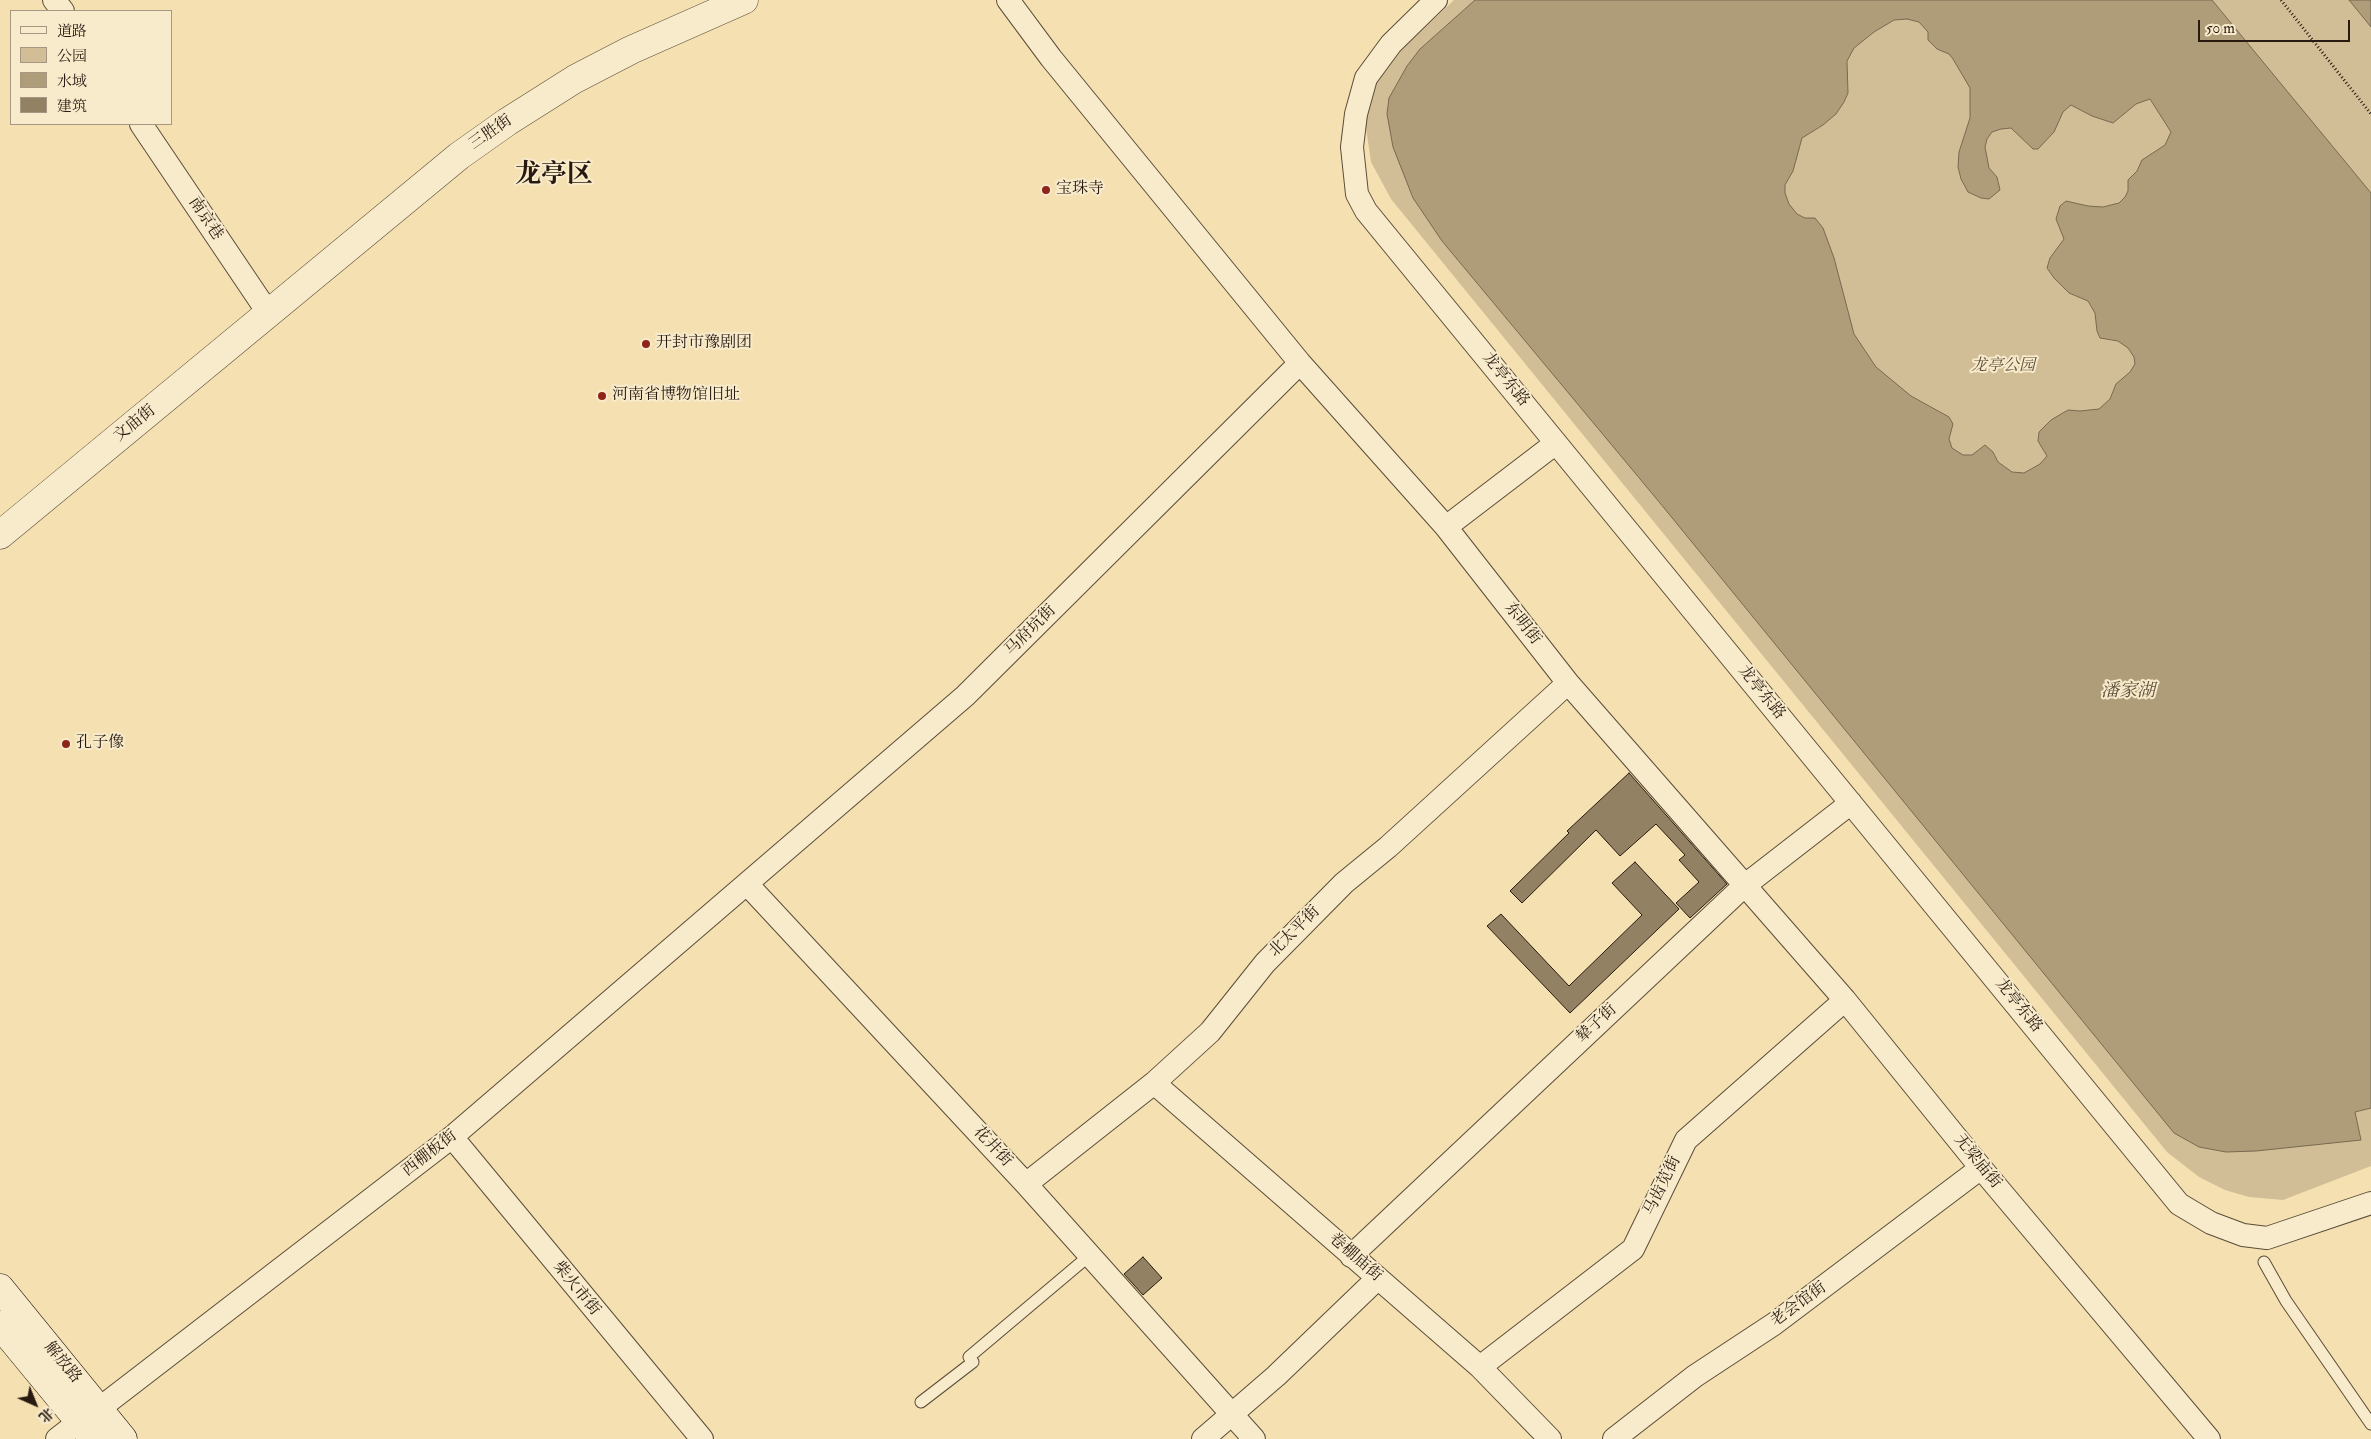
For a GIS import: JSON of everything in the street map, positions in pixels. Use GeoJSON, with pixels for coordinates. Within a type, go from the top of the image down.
{"type":"FeatureCollection","features":[{"type":"Feature","properties":{"kind":"street"},"geometry":{"type":"LineString","coordinates":[[54,0],[62,10]]}},
{"type":"Feature","properties":{"kind":"street","name":"东明街"},"geometry":{"type":"LineString","coordinates":[[1008,0],[1057,66],[1300,363],[1446,527],[1568,683],[1744,886]]}},
{"type":"Feature","properties":{"kind":"street","name":"龙亭东路"},"geometry":{"type":"LineString","coordinates":[[1436,0],[1392,44],[1366,78],[1356,114],[1352,147],[1357,194],[1366,211],[2180,1204],[2211,1223],[2243,1235],[2267,1238],[2371,1203]]}},
{"type":"Feature","properties":{"kind":"street","name":"三胜街"},"geometry":{"type":"LineString","coordinates":[[269,314],[459,156],[507,122],[575,79],[631,50],[733,2]]}},
{"type":"Feature","properties":{"kind":"street","name":"南京巷"},"geometry":{"type":"LineString","coordinates":[[142,125],[269,314]]}},
{"type":"Feature","properties":{"kind":"street","name":"文庙街"},"geometry":{"type":"LineString","coordinates":[[0,535],[269,314]]}},
{"type":"Feature","properties":{"kind":"street","name":"马府坑街"},"geometry":{"type":"LineString","coordinates":[[747,884],[965,696],[1300,363]]}},
{"type":"Feature","properties":{"kind":"street"},"geometry":{"type":"LineString","coordinates":[[1446,527],[1556,443]]}},
{"type":"Feature","properties":{"kind":"street","name":"北太平街"},"geometry":{"type":"LineString","coordinates":[[1026,1184],[1154,1083],[1210,1032],[1265,963],[1344,883],[1388,847],[1568,683]]}},
{"type":"Feature","properties":{"kind":"street","name":"辇子街"},"geometry":{"type":"LineString","coordinates":[[1351,1256],[1744,886],[1851,803]]}},
{"type":"Feature","properties":{"kind":"street","name":"西棚板街"},"geometry":{"type":"LineString","coordinates":[[57,1439],[91,1423],[452,1137],[747,884]]}},
{"type":"Feature","properties":{"kind":"street","name":"花井街"},"geometry":{"type":"LineString","coordinates":[[747,884],[1026,1184],[1254,1439]]}},
{"type":"Feature","properties":{"kind":"street","name":"无梁庙街"},"geometry":{"type":"LineString","coordinates":[[1744,886],[1845,1000],[1981,1168],[2210,1439]]}},
{"type":"Feature","properties":{"kind":"street","name":"马齿苋街"},"geometry":{"type":"LineString","coordinates":[[1480,1367],[1633,1249],[1686,1140],[1845,1000]]}},
{"type":"Feature","properties":{"kind":"street","name":"卷棚庙街"},"geometry":{"type":"LineString","coordinates":[[1154,1083],[1480,1367],[1550,1439]]}},
{"type":"Feature","properties":{"kind":"street","name":"柴火市街"},"geometry":{"type":"LineString","coordinates":[[452,1137],[702,1439]]}},
{"type":"Feature","properties":{"kind":"street","name":"老会馆街"},"geometry":{"type":"LineString","coordinates":[[1614,1439],[1694,1376],[1797,1308],[1981,1168]]}},
{"type":"Feature","properties":{"kind":"street"},"geometry":{"type":"LineString","coordinates":[[1203,1439],[1276,1376],[1378,1278]]}},
{"type":"Feature","properties":{"kind":"street","name":"解放路"},"geometry":{"type":"LineString","coordinates":[[0,1288],[91,1423]]}},
{"type":"Feature","properties":{"kind":"street","name":"解放路"},"geometry":{"type":"LineString","coordinates":[[0,1325],[91,1423],[123,1439]]}},
{"type":"Feature","properties":{"kind":"lane"},"geometry":{"type":"LineString","coordinates":[[921,1402],[973,1362],[969,1358],[1090,1256]]}},
{"type":"Feature","properties":{"kind":"lane"},"geometry":{"type":"LineString","coordinates":[[2264,1262],[2286,1301],[2371,1424]]}},
{"type":"Feature","properties":{"kind":"path"},"geometry":{"type":"LineString","coordinates":[[2281,0],[2371,114]]}},
{"type":"Feature","properties":{"kind":"green space","name":"潘家湖"},"geometry":{"type":"Polygon","coordinates":[[[1454,0],[2371,0],[2371,1166],[2283,1200],[2249,1197],[2225,1190],[2199,1177],[2167,1152],[1391,199],[1371,162],[1366,128],[1369,92],[1382,69],[1454,0]]]}},
{"type":"Feature","properties":{"kind":"water","name":"潘家湖"},"geometry":{"type":"Polygon","coordinates":[[[1475,0],[2212,0],[2371,193],[2371,1108],[2355,1112],[2361,1140],[2256,1151],[2226,1152],[2199,1147],[2174,1133],[1660,503],[1442,241],[1413,198],[1393,147],[1387,114],[1389,98],[1407,66],[1420,49],[1475,0]],[[1907,19],[1894,20],[1874,32],[1854,48],[1847,61],[1848,93],[1844,102],[1836,114],[1802,138],[1793,171],[1785,185],[1785,193],[1789,204],[1797,214],[1805,218],[1815,218],[1823,228],[1834,258],[1854,334],[1876,367],[1911,396],[1949,417],[1953,424],[1949,439],[1952,448],[1963,455],[1972,455],[1985,445],[1993,452],[1998,462],[2012,472],[2024,473],[2040,464],[2047,456],[2038,441],[2039,432],[2051,420],[2068,410],[2099,409],[2110,399],[2116,384],[2130,372],[2135,364],[2134,357],[2128,348],[2118,341],[2100,338],[2097,331],[2095,313],[2088,301],[2069,293],[2047,268],[2050,258],[2064,239],[2056,219],[2060,206],[2066,201],[2103,207],[2119,203],[2128,191],[2128,180],[2137,171],[2142,160],[2165,145],[2171,132],[2150,99],[2136,104],[2113,123],[2092,116],[2071,105],[2063,112],[2054,132],[2038,149],[2033,149],[2011,128],[1992,132],[1987,139],[1985,147],[1989,168],[1997,177],[2000,190],[1989,199],[1981,198],[1968,192],[1961,179],[1958,167],[1959,152],[1970,118],[1970,88],[1953,59],[1949,54],[1937,49],[1928,40],[1928,32],[1919,22],[1907,19]]]}},
{"type":"Feature","properties":{"kind":"water"},"geometry":{"type":"Polygon","coordinates":[[[2349,0],[2371,0],[2371,27],[2349,0]]]}},
{"type":"Feature","properties":{"kind":"building"},"geometry":{"type":"Polygon","coordinates":[[[1629,773],[1727,884],[1690,918],[1676,903],[1699,882],[1679,860],[1685,855],[1656,824],[1620,856],[1596,830],[1522,903],[1510,891],[1569,833],[1567,831],[1629,773]]]}},
{"type":"Feature","properties":{"kind":"building"},"geometry":{"type":"Polygon","coordinates":[[[1635,862],[1679,909],[1570,1013],[1487,926],[1501,914],[1569,986],[1642,915],[1612,883],[1635,862]]]}},
{"type":"Feature","properties":{"kind":"building"},"geometry":{"type":"Polygon","coordinates":[[[1143,1257],[1162,1278],[1143,1295],[1124,1274],[1143,1257]]]}},
{"type":"Feature","properties":{"kind":"place","name":"宝珠寺"},"geometry":{"type":"Point","coordinates":[1046,190]}},
{"type":"Feature","properties":{"kind":"place","name":"开封市豫剧团"},"geometry":{"type":"Point","coordinates":[646,344]}},
{"type":"Feature","properties":{"kind":"place","name":"河南省博物馆旧址"},"geometry":{"type":"Point","coordinates":[602,396]}},
{"type":"Feature","properties":{"kind":"place","name":"孔子像"},"geometry":{"type":"Point","coordinates":[66,744]}},
{"type":"Feature","properties":{"kind":"district","name":"龙亭区"},"geometry":{"type":"Point","coordinates":[554,176]}},
{"type":"Feature","properties":{"kind":"park label","name":"龙亭公园"},"geometry":{"type":"Point","coordinates":[2003,367]}}]}
